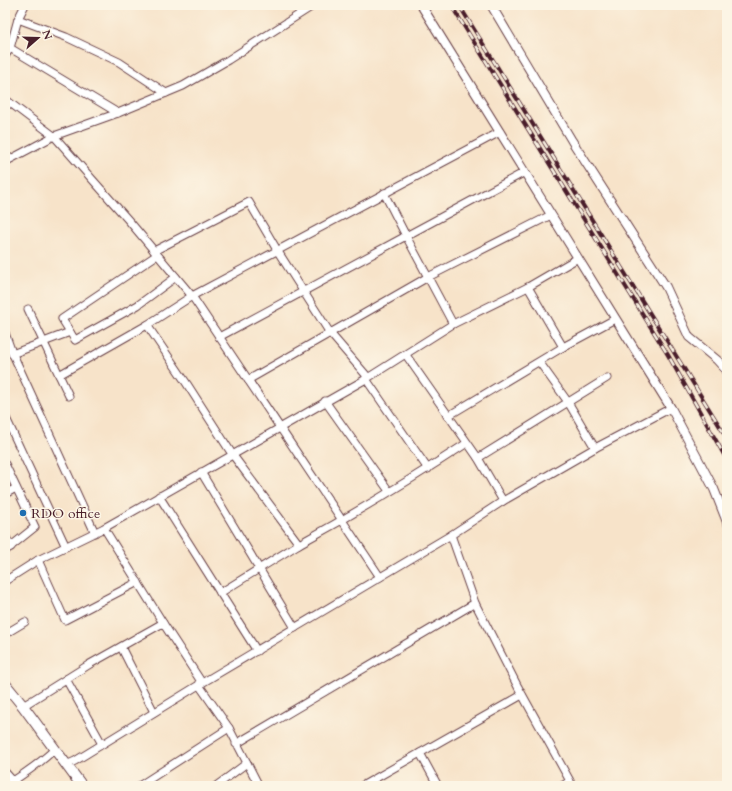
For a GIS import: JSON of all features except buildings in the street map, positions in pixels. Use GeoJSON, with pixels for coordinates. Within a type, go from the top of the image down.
{"type":"FeatureCollection","features":[{"type":"Feature","properties":{"kind":"main road"},"geometry":{"type":"LineString","coordinates":[[5,684],[24,706],[82,786]]}},
{"type":"Feature","properties":{"kind":"street"},"geometry":{"type":"LineString","coordinates":[[5,56],[18,19],[25,5]]}},
{"type":"Feature","properties":{"kind":"street"},"geometry":{"type":"LineString","coordinates":[[5,162],[54,136],[118,113],[183,86],[228,60],[314,5]]}},
{"type":"Feature","properties":{"kind":"street"},"geometry":{"type":"LineString","coordinates":[[421,5],[671,408],[714,489],[727,522]]}},
{"type":"Feature","properties":{"kind":"street"},"geometry":{"type":"LineString","coordinates":[[491,5],[572,141],[666,287],[689,337],[717,360],[727,371]]}},
{"type":"Feature","properties":{"kind":"street"},"geometry":{"type":"LineString","coordinates":[[18,19],[66,37],[119,62],[166,93]]}},
{"type":"Feature","properties":{"kind":"street"},"geometry":{"type":"LineString","coordinates":[[8,46],[118,113]]}},
{"type":"Feature","properties":{"kind":"street"},"geometry":{"type":"LineString","coordinates":[[5,100],[54,136],[192,296],[380,577]]}},
{"type":"Feature","properties":{"kind":"street"},"geometry":{"type":"LineString","coordinates":[[59,375],[147,325],[192,296],[500,132]]}},
{"type":"Feature","properties":{"kind":"street"},"geometry":{"type":"LineString","coordinates":[[219,337],[303,290],[525,172]]}},
{"type":"Feature","properties":{"kind":"street"},"geometry":{"type":"LineString","coordinates":[[384,193],[453,324]]}},
{"type":"Feature","properties":{"kind":"street"},"geometry":{"type":"LineString","coordinates":[[176,277],[138,304],[74,340],[62,319],[156,253],[249,202],[277,250],[330,333],[366,375],[366,379],[428,469]]}},
{"type":"Feature","properties":{"kind":"street"},"geometry":{"type":"LineString","coordinates":[[248,380],[428,277],[551,215]]}},
{"type":"Feature","properties":{"kind":"street"},"geometry":{"type":"LineString","coordinates":[[5,581],[38,560],[95,533],[366,379],[453,324],[528,287],[578,258]]}},
{"type":"Feature","properties":{"kind":"street"},"geometry":{"type":"LineString","coordinates":[[528,287],[563,347]]}},
{"type":"Feature","properties":{"kind":"street"},"geometry":{"type":"LineString","coordinates":[[28,309],[69,396]]}},
{"type":"Feature","properties":{"kind":"street"},"geometry":{"type":"LineString","coordinates":[[448,416],[540,363],[563,347],[616,319]]}},
{"type":"Feature","properties":{"kind":"street"},"geometry":{"type":"LineString","coordinates":[[147,325],[232,454],[299,544]]}},
{"type":"Feature","properties":{"kind":"street"},"geometry":{"type":"LineString","coordinates":[[9,352],[44,342],[70,332]]}},
{"type":"Feature","properties":{"kind":"street"},"geometry":{"type":"LineString","coordinates":[[5,333],[9,352],[95,533]]}},
{"type":"Feature","properties":{"kind":"street"},"geometry":{"type":"LineString","coordinates":[[406,355],[478,458],[503,501]]}},
{"type":"Feature","properties":{"kind":"street"},"geometry":{"type":"LineString","coordinates":[[540,363],[568,402],[595,448]]}},
{"type":"Feature","properties":{"kind":"street"},"geometry":{"type":"LineString","coordinates":[[478,458],[607,378]]}},
{"type":"Feature","properties":{"kind":"street"},"geometry":{"type":"LineString","coordinates":[[325,401],[389,491]]}},
{"type":"Feature","properties":{"kind":"street"},"geometry":{"type":"LineString","coordinates":[[66,765],[451,535],[503,501],[595,448],[671,408]]}},
{"type":"Feature","properties":{"kind":"street"},"geometry":{"type":"LineString","coordinates":[[5,416],[66,546]]}},
{"type":"Feature","properties":{"kind":"street"},"geometry":{"type":"LineString","coordinates":[[220,592],[428,469],[467,443]]}},
{"type":"Feature","properties":{"kind":"street"},"geometry":{"type":"LineString","coordinates":[[5,464],[35,527],[8,549],[5,536]]}},
{"type":"Feature","properties":{"kind":"street"},"geometry":{"type":"LineString","coordinates":[[201,472],[295,628]]}},
{"type":"Feature","properties":{"kind":"street"},"geometry":{"type":"LineString","coordinates":[[5,494],[16,488]]}},
{"type":"Feature","properties":{"kind":"street"},"geometry":{"type":"LineString","coordinates":[[159,496],[257,651]]}},
{"type":"Feature","properties":{"kind":"street"},"geometry":{"type":"LineString","coordinates":[[104,528],[202,683]]}},
{"type":"Feature","properties":{"kind":"street"},"geometry":{"type":"LineString","coordinates":[[451,535],[475,603],[522,695],[570,781],[562,786]]}},
{"type":"Feature","properties":{"kind":"street"},"geometry":{"type":"LineString","coordinates":[[38,560],[65,620],[138,582]]}},
{"type":"Feature","properties":{"kind":"street"},"geometry":{"type":"LineString","coordinates":[[236,744],[475,603]]}},
{"type":"Feature","properties":{"kind":"street"},"geometry":{"type":"LineString","coordinates":[[5,634],[25,622]]}},
{"type":"Feature","properties":{"kind":"street"},"geometry":{"type":"LineString","coordinates":[[24,706],[90,664],[163,623]]}},
{"type":"Feature","properties":{"kind":"street"},"geometry":{"type":"LineString","coordinates":[[121,647],[154,712]]}},
{"type":"Feature","properties":{"kind":"street"},"geometry":{"type":"LineString","coordinates":[[66,679],[102,744]]}},
{"type":"Feature","properties":{"kind":"street"},"geometry":{"type":"LineString","coordinates":[[202,683],[199,685],[229,728],[259,786]]}},
{"type":"Feature","properties":{"kind":"street"},"geometry":{"type":"LineString","coordinates":[[362,786],[522,695]]}},
{"type":"Feature","properties":{"kind":"street"},"geometry":{"type":"LineString","coordinates":[[139,786],[229,728]]}},
{"type":"Feature","properties":{"kind":"street"},"geometry":{"type":"LineString","coordinates":[[5,786],[45,759],[55,749]]}},
{"type":"Feature","properties":{"kind":"street"},"geometry":{"type":"LineString","coordinates":[[420,753],[438,786]]}},
{"type":"Feature","properties":{"kind":"street"},"geometry":{"type":"LineString","coordinates":[[216,786],[247,763]]}},
{"type":"Feature","properties":{"kind":"street"},"geometry":{"type":"LineString","coordinates":[[5,772],[13,781]]}},
{"type":"Feature","properties":{"kind":"railway"},"geometry":{"type":"LineString","coordinates":[[451,5],[668,355],[727,460]]}},
{"type":"Feature","properties":{"kind":"railway"},"geometry":{"type":"LineString","coordinates":[[459,5],[727,438]]}},
{"type":"Feature","properties":{"kind":"place","name":"RDO office"},"geometry":{"type":"Point","coordinates":[23,513]}}]}
